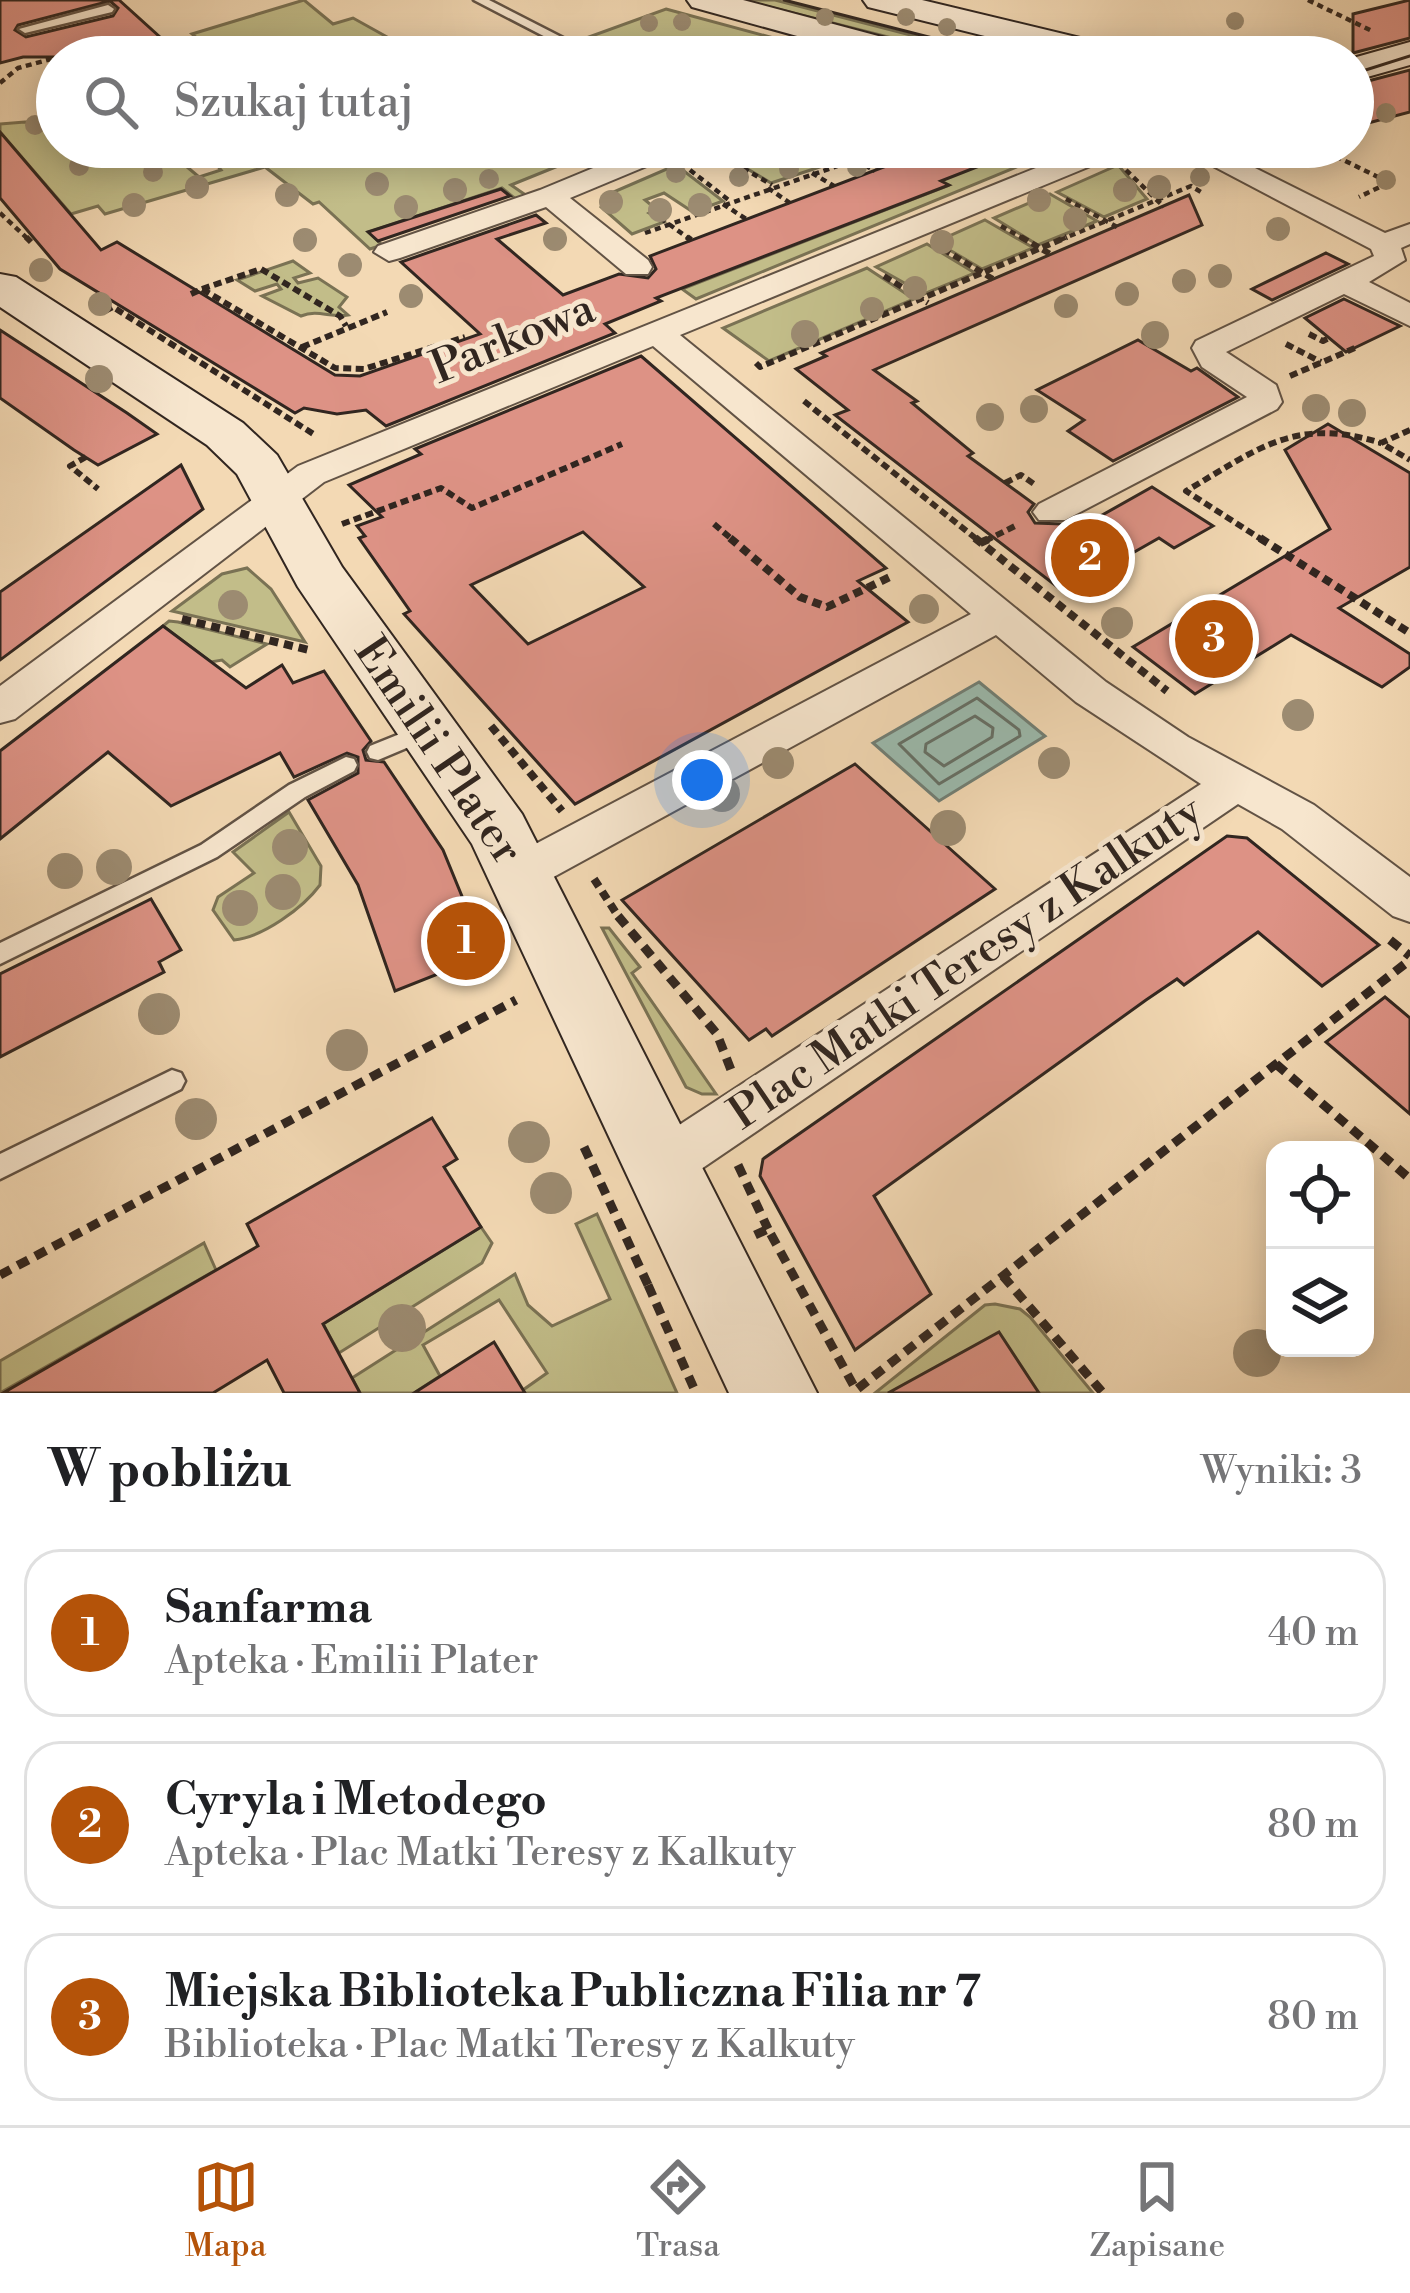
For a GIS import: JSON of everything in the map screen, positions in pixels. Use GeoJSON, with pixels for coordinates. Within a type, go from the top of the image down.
{"type":"FeatureCollection","features":[{"type":"Feature","properties":{"kind":"street"},"geometry":{"type":"LineString","coordinates":[[704,0],[837,36]]}},
{"type":"Feature","properties":{"kind":"street"},"geometry":{"type":"LineString","coordinates":[[904,2],[1030,36]]}},
{"type":"Feature","properties":{"kind":"street"},"geometry":{"type":"LineString","coordinates":[[389,252],[617,168]]}},
{"type":"Feature","properties":{"kind":"street"},"geometry":{"type":"LineString","coordinates":[[1052,180],[1063,168]]}},
{"type":"Feature","properties":{"kind":"street","name":"Parkowa"},"geometry":{"type":"LineString","coordinates":[[0,708],[277,498],[341,460],[1081,168]]}},
{"type":"Feature","properties":{"kind":"street"},"geometry":{"type":"LineString","coordinates":[[1233,168],[1399,252]]}},
{"type":"Feature","properties":{"kind":"street"},"geometry":{"type":"LineString","coordinates":[[550,196],[637,267]]}},
{"type":"Feature","properties":{"kind":"street"},"geometry":{"type":"LineString","coordinates":[[1052,512],[1265,402],[1268,398],[1261,388],[1214,360],[1208,348],[1399,252]]}},
{"type":"Feature","properties":{"kind":"street","name":"Emilii Plater"},"geometry":{"type":"LineString","coordinates":[[15,264],[259,466],[318,574],[480,800],[521,873],[774,1393]]}},
{"type":"Feature","properties":{"kind":"street"},"geometry":{"type":"LineString","coordinates":[[1344,282],[1410,316]]}},
{"type":"Feature","properties":{"kind":"street","name":"Plac Matki Teresy z Kalkuty"},"geometry":{"type":"LineString","coordinates":[[658,333],[1118,712],[1236,783],[661,1167]]}},
{"type":"Feature","properties":{"kind":"street"},"geometry":{"type":"LineString","coordinates":[[521,873],[578,826],[1000,615]]}},
{"type":"Feature","properties":{"kind":"street"},"geometry":{"type":"LineString","coordinates":[[1236,783],[1298,817],[1393,916]]}},
{"type":"Feature","properties":{"kind":"lane"},"geometry":{"type":"LineString","coordinates":[[480,0],[553,36]]}},
{"type":"Feature","properties":{"kind":"lane"},"geometry":{"type":"LineString","coordinates":[[26,28],[108,9]]}},
{"type":"Feature","properties":{"kind":"lane"},"geometry":{"type":"LineString","coordinates":[[0,954],[209,851],[297,791],[346,765]]}},
{"type":"Feature","properties":{"kind":"lane"},"geometry":{"type":"LineString","coordinates":[[0,1167],[172,1081]]}},
{"type":"Feature","properties":{"kind":"path"},"geometry":{"type":"LineString","coordinates":[[1308,0],[1348,36]]}},
{"type":"Feature","properties":{"kind":"path"},"geometry":{"type":"LineString","coordinates":[[0,82],[18,68],[36,63]]}},
{"type":"Feature","properties":{"kind":"path"},"geometry":{"type":"LineString","coordinates":[[741,168],[790,202]]}},
{"type":"Feature","properties":{"kind":"path"},"geometry":{"type":"LineString","coordinates":[[610,245],[828,168]]}},
{"type":"Feature","properties":{"kind":"path"},"geometry":{"type":"LineString","coordinates":[[870,168],[875,171]]}},
{"type":"Feature","properties":{"kind":"path"},"geometry":{"type":"LineString","coordinates":[[1126,168],[1164,207]]}},
{"type":"Feature","properties":{"kind":"path"},"geometry":{"type":"LineString","coordinates":[[1355,199],[1384,185],[1360,168]]}},
{"type":"Feature","properties":{"kind":"path"},"geometry":{"type":"LineString","coordinates":[[812,173],[834,186]]}},
{"type":"Feature","properties":{"kind":"path"},"geometry":{"type":"LineString","coordinates":[[1052,180],[1117,227]]}},
{"type":"Feature","properties":{"kind":"path"},"geometry":{"type":"LineString","coordinates":[[760,367],[1153,200],[1191,186],[1201,192]]}},
{"type":"Feature","properties":{"kind":"path"},"geometry":{"type":"LineString","coordinates":[[718,194],[746,219]]}},
{"type":"Feature","properties":{"kind":"path"},"geometry":{"type":"LineString","coordinates":[[652,212],[692,239]]}},
{"type":"Feature","properties":{"kind":"path"},"geometry":{"type":"LineString","coordinates":[[13,214],[1,216],[15,264]]}},
{"type":"Feature","properties":{"kind":"path"},"geometry":{"type":"LineString","coordinates":[[982,216],[1052,256]]}},
{"type":"Feature","properties":{"kind":"path"},"geometry":{"type":"LineString","coordinates":[[927,239],[993,279]]}},
{"type":"Feature","properties":{"kind":"path"},"geometry":{"type":"LineString","coordinates":[[191,294],[262,269],[340,316],[346,326]]}},
{"type":"Feature","properties":{"kind":"path"},"geometry":{"type":"LineString","coordinates":[[884,276],[924,301]]}},
{"type":"Feature","properties":{"kind":"path"},"geometry":{"type":"LineString","coordinates":[[202,289],[335,368],[364,369],[465,337]]}},
{"type":"Feature","properties":{"kind":"path"},"geometry":{"type":"LineString","coordinates":[[93,316],[113,307],[321,440]]}},
{"type":"Feature","properties":{"kind":"path"},"geometry":{"type":"LineString","coordinates":[[301,348],[387,312]]}},
{"type":"Feature","properties":{"kind":"path"},"geometry":{"type":"LineString","coordinates":[[1261,388],[1355,348]]}},
{"type":"Feature","properties":{"kind":"path"},"geometry":{"type":"LineString","coordinates":[[747,357],[778,381]]}},
{"type":"Feature","properties":{"kind":"path"},"geometry":{"type":"LineString","coordinates":[[797,396],[1174,697]]}},
{"type":"Feature","properties":{"kind":"path"},"geometry":{"type":"LineString","coordinates":[[1410,460],[1381,442],[1322,426],[1294,431],[1186,491],[1410,633]]}},
{"type":"Feature","properties":{"kind":"path"},"geometry":{"type":"LineString","coordinates":[[1381,442],[1410,430]]}},
{"type":"Feature","properties":{"kind":"path"},"geometry":{"type":"LineString","coordinates":[[335,527],[441,488],[472,508],[622,444]]}},
{"type":"Feature","properties":{"kind":"path"},"geometry":{"type":"LineString","coordinates":[[86,457],[70,466],[98,490]]}},
{"type":"Feature","properties":{"kind":"path"},"geometry":{"type":"LineString","coordinates":[[714,524],[800,597],[827,608],[898,572],[881,557]]}},
{"type":"Feature","properties":{"kind":"path"},"geometry":{"type":"LineString","coordinates":[[980,543],[991,538]]}},
{"type":"Feature","properties":{"kind":"path"},"geometry":{"type":"LineString","coordinates":[[178,618],[324,654]]}},
{"type":"Feature","properties":{"kind":"path"},"geometry":{"type":"LineString","coordinates":[[430,733],[578,826],[588,870],[629,932],[717,1034],[769,1136],[736,1160],[857,1392],[1410,958],[1393,916]]}},
{"type":"Feature","properties":{"kind":"path"},"geometry":{"type":"LineString","coordinates":[[0,1275],[516,1000]]}},
{"type":"Feature","properties":{"kind":"path"},"geometry":{"type":"LineString","coordinates":[[1276,1064],[1410,1179]]}},
{"type":"Feature","properties":{"kind":"path"},"geometry":{"type":"LineString","coordinates":[[706,1258],[768,1229]]}},
{"type":"Feature","properties":{"kind":"path"},"geometry":{"type":"LineString","coordinates":[[1003,1276],[1103,1393]]}},
{"type":"Feature","properties":{"kind":"path"},"geometry":{"type":"LineString","coordinates":[[648,1285],[696,1393]]}},
{"type":"Feature","properties":{"kind":"shaded area"},"geometry":{"type":"Polygon","coordinates":[[[304,0],[333,24],[353,18],[385,36],[194,36],[304,0]]]}},
{"type":"Feature","properties":{"kind":"shaded area"},"geometry":{"type":"Polygon","coordinates":[[[742,0],[775,0],[915,36],[884,36],[742,0]]]}},
{"type":"Feature","properties":{"kind":"shaded area"},"geometry":{"type":"Polygon","coordinates":[[[666,9],[766,36],[592,36],[666,9]]]}},
{"type":"Feature","properties":{"kind":"shaded area"},"geometry":{"type":"Polygon","coordinates":[[[36,123],[36,168],[188,168],[199,177],[219,168],[262,168],[105,214],[98,206],[71,214],[0,132],[0,124],[36,123]]]}},
{"type":"Feature","properties":{"kind":"shaded area"},"geometry":{"type":"Polygon","coordinates":[[[266,168],[553,168],[511,185],[527,196],[517,200],[502,188],[369,232],[382,245],[370,249],[319,202],[313,204],[266,168]]]}},
{"type":"Feature","properties":{"kind":"shaded area"},"geometry":{"type":"Polygon","coordinates":[[[669,168],[680,168],[723,201],[693,212],[664,193],[645,200],[656,209],[649,213],[664,222],[632,234],[601,207],[609,194],[669,168]]]}},
{"type":"Feature","properties":{"kind":"shaded area"},"geometry":{"type":"Polygon","coordinates":[[[746,168],[817,168],[771,183],[746,168]]]}},
{"type":"Feature","properties":{"kind":"shaded area"},"geometry":{"type":"Polygon","coordinates":[[[954,168],[1014,168],[696,299],[682,289],[947,186],[941,181],[954,168]]]}},
{"type":"Feature","properties":{"kind":"shaded area"},"geometry":{"type":"Polygon","coordinates":[[[1121,168],[1147,199],[1104,217],[1057,192],[1121,168]]]}},
{"type":"Feature","properties":{"kind":"shaded area"},"geometry":{"type":"Polygon","coordinates":[[[1050,194],[1097,221],[1038,245],[994,218],[1050,194]]]}},
{"type":"Feature","properties":{"kind":"shaded area"},"geometry":{"type":"Polygon","coordinates":[[[985,220],[1033,248],[982,269],[936,242],[985,220]]]}},
{"type":"Feature","properties":{"kind":"shaded area"},"geometry":{"type":"Polygon","coordinates":[[[927,244],[975,273],[924,294],[876,267],[927,244]]]}},
{"type":"Feature","properties":{"kind":"shaded area"},"geometry":{"type":"Polygon","coordinates":[[[293,261],[310,273],[294,278],[298,283],[318,278],[347,297],[339,307],[348,315],[301,316],[262,296],[281,289],[277,284],[255,291],[237,280],[293,261]]]}},
{"type":"Feature","properties":{"kind":"shaded area"},"geometry":{"type":"Polygon","coordinates":[[[867,268],[914,299],[769,361],[723,328],[867,268]]]}},
{"type":"Feature","properties":{"kind":"shaded area"},"geometry":{"type":"Polygon","coordinates":[[[247,568],[271,589],[305,642],[172,611],[222,574],[247,568]]]}},
{"type":"Feature","properties":{"kind":"shaded area"},"geometry":{"type":"Polygon","coordinates":[[[169,621],[267,644],[230,667],[222,660],[211,662],[163,626],[169,621]]]}},
{"type":"Feature","properties":{"kind":"shaded area"},"geometry":{"type":"Polygon","coordinates":[[[289,812],[321,866],[320,885],[282,920],[234,940],[213,910],[218,897],[254,873],[233,852],[289,812]]]}},
{"type":"Feature","properties":{"kind":"shaded area"},"geometry":{"type":"Polygon","coordinates":[[[602,928],[609,928],[640,967],[632,973],[716,1094],[686,1087],[602,928]]]}},
{"type":"Feature","properties":{"kind":"shaded area"},"geometry":{"type":"Polygon","coordinates":[[[597,1214],[677,1393],[525,1393],[547,1373],[499,1300],[423,1345],[440,1376],[414,1393],[360,1393],[352,1378],[515,1274],[528,1305],[552,1326],[610,1299],[576,1224],[597,1214]]]}},
{"type":"Feature","properties":{"kind":"shaded area"},"geometry":{"type":"Polygon","coordinates":[[[481,1227],[492,1243],[482,1263],[339,1353],[323,1324],[481,1227]]]}},
{"type":"Feature","properties":{"kind":"shaded area"},"geometry":{"type":"Polygon","coordinates":[[[204,1243],[216,1270],[0,1393],[0,1361],[204,1243]]]}},
{"type":"Feature","properties":{"kind":"shaded area"},"geometry":{"type":"Polygon","coordinates":[[[985,1305],[1020,1309],[1030,1317],[1093,1393],[875,1393],[985,1305]]]}},
{"type":"Feature","properties":{"kind":"water"},"geometry":{"type":"Polygon","coordinates":[[[979,682],[1045,736],[939,801],[873,743],[979,682]]]}},
{"type":"Feature","properties":{"kind":"building"},"geometry":{"type":"Polygon","coordinates":[[[0,0],[119,0],[159,36],[36,36],[36,57],[0,63],[0,0]],[[110,1],[18,25],[15,30],[26,37],[113,16],[118,8],[110,1]]]}},
{"type":"Feature","properties":{"kind":"building"},"geometry":{"type":"Polygon","coordinates":[[[1410,0],[1410,38],[1374,47],[1374,36],[1353,36],[1353,14],[1410,0]]]}},
{"type":"Feature","properties":{"kind":"building"},"geometry":{"type":"Polygon","coordinates":[[[1410,70],[1410,112],[1374,121],[1374,79],[1410,70]]]}},
{"type":"Feature","properties":{"kind":"building"},"geometry":{"type":"Polygon","coordinates":[[[0,132],[101,250],[117,242],[335,375],[360,376],[480,334],[401,262],[536,215],[546,223],[497,239],[563,295],[619,274],[648,278],[656,269],[650,256],[881,168],[974,168],[941,181],[949,185],[656,298],[661,301],[605,324],[615,333],[386,426],[366,410],[337,414],[304,408],[295,413],[60,269],[0,198],[0,132]]]}},
{"type":"Feature","properties":{"kind":"building"},"geometry":{"type":"Polygon","coordinates":[[[501,189],[510,196],[378,241],[368,232],[501,189]]]}},
{"type":"Feature","properties":{"kind":"building"},"geometry":{"type":"Polygon","coordinates":[[[1189,195],[1202,225],[874,370],[917,401],[912,403],[973,453],[968,456],[1034,504],[1028,512],[1035,523],[1062,524],[1072,532],[1152,487],[1213,526],[1174,548],[1159,538],[1064,592],[835,415],[848,410],[796,369],[826,356],[821,353],[1189,195]]]}},
{"type":"Feature","properties":{"kind":"building"},"geometry":{"type":"Polygon","coordinates":[[[1326,253],[1348,264],[1272,300],[1252,289],[1326,253]]]}},
{"type":"Feature","properties":{"kind":"building"},"geometry":{"type":"Polygon","coordinates":[[[1344,299],[1400,326],[1346,352],[1305,318],[1344,299]]]}},
{"type":"Feature","properties":{"kind":"building"},"geometry":{"type":"Polygon","coordinates":[[[0,330],[157,434],[98,465],[74,450],[0,398],[0,330]]]}},
{"type":"Feature","properties":{"kind":"building"},"geometry":{"type":"Polygon","coordinates":[[[1138,340],[1191,371],[1197,368],[1238,397],[1113,461],[1068,431],[1084,420],[1037,390],[1138,340]]]}},
{"type":"Feature","properties":{"kind":"building"},"geometry":{"type":"Polygon","coordinates":[[[641,356],[886,568],[858,581],[908,622],[575,804],[404,614],[410,611],[359,538],[365,536],[357,526],[382,517],[349,485],[421,454],[415,449],[641,356]],[[583,532],[471,585],[528,644],[644,587],[583,532]]]}},
{"type":"Feature","properties":{"kind":"building"},"geometry":{"type":"Polygon","coordinates":[[[1328,424],[1410,473],[1410,567],[1339,608],[1410,654],[1410,667],[1382,687],[1291,635],[1195,694],[1133,647],[1330,529],[1285,450],[1328,424]]]}},
{"type":"Feature","properties":{"kind":"building"},"geometry":{"type":"Polygon","coordinates":[[[181,465],[203,509],[0,660],[0,592],[181,465]]]}},
{"type":"Feature","properties":{"kind":"building"},"geometry":{"type":"Polygon","coordinates":[[[163,626],[246,688],[282,665],[293,683],[324,671],[371,741],[363,750],[366,760],[384,762],[443,850],[486,955],[395,991],[358,885],[308,800],[358,773],[358,757],[347,753],[294,777],[280,753],[171,806],[108,752],[0,839],[0,751],[163,626]]]}},
{"type":"Feature","properties":{"kind":"building"},"geometry":{"type":"Polygon","coordinates":[[[855,764],[995,889],[772,1036],[766,1029],[749,1040],[622,900],[855,764]]]}},
{"type":"Feature","properties":{"kind":"building"},"geometry":{"type":"Polygon","coordinates":[[[1227,836],[1247,838],[1379,945],[1322,986],[1258,932],[1184,985],[1177,979],[1146,1000],[874,1196],[931,1294],[855,1350],[760,1176],[763,1159],[1227,836]]]}},
{"type":"Feature","properties":{"kind":"building"},"geometry":{"type":"Polygon","coordinates":[[[151,899],[181,950],[159,962],[164,972],[0,1057],[0,974],[151,899]]]}},
{"type":"Feature","properties":{"kind":"building"},"geometry":{"type":"Polygon","coordinates":[[[1385,997],[1410,1018],[1410,1114],[1326,1042],[1385,997]]]}},
{"type":"Feature","properties":{"kind":"building"},"geometry":{"type":"Polygon","coordinates":[[[432,1118],[457,1159],[444,1167],[481,1227],[323,1324],[360,1393],[284,1393],[267,1360],[213,1393],[3,1393],[258,1246],[247,1224],[432,1118]]]}},
{"type":"Feature","properties":{"kind":"building"},"geometry":{"type":"Polygon","coordinates":[[[999,1332],[1039,1393],[888,1393],[999,1332]]]}},
{"type":"Feature","properties":{"kind":"building"},"geometry":{"type":"Polygon","coordinates":[[[494,1342],[525,1393],[414,1393],[494,1342]]]}},
{"type":"Feature","properties":{"kind":"tram line"},"geometry":{"type":"LineString","coordinates":[[784,0],[925,36]]}},
{"type":"Feature","properties":{"kind":"tram line"},"geometry":{"type":"LineString","coordinates":[[1374,67],[1410,56]]}},
{"type":"Feature","properties":{"kind":"place","name":"Cyryla i Metodego"},"geometry":{"type":"Point","coordinates":[1090,558]}},
{"type":"Feature","properties":{"kind":"place","name":"Miejska Biblioteka Publiczna Filia nr 7"},"geometry":{"type":"Point","coordinates":[1214,639]}},
{"type":"Feature","properties":{"kind":"place","name":"Sanfarma"},"geometry":{"type":"Point","coordinates":[466,941]}}]}
